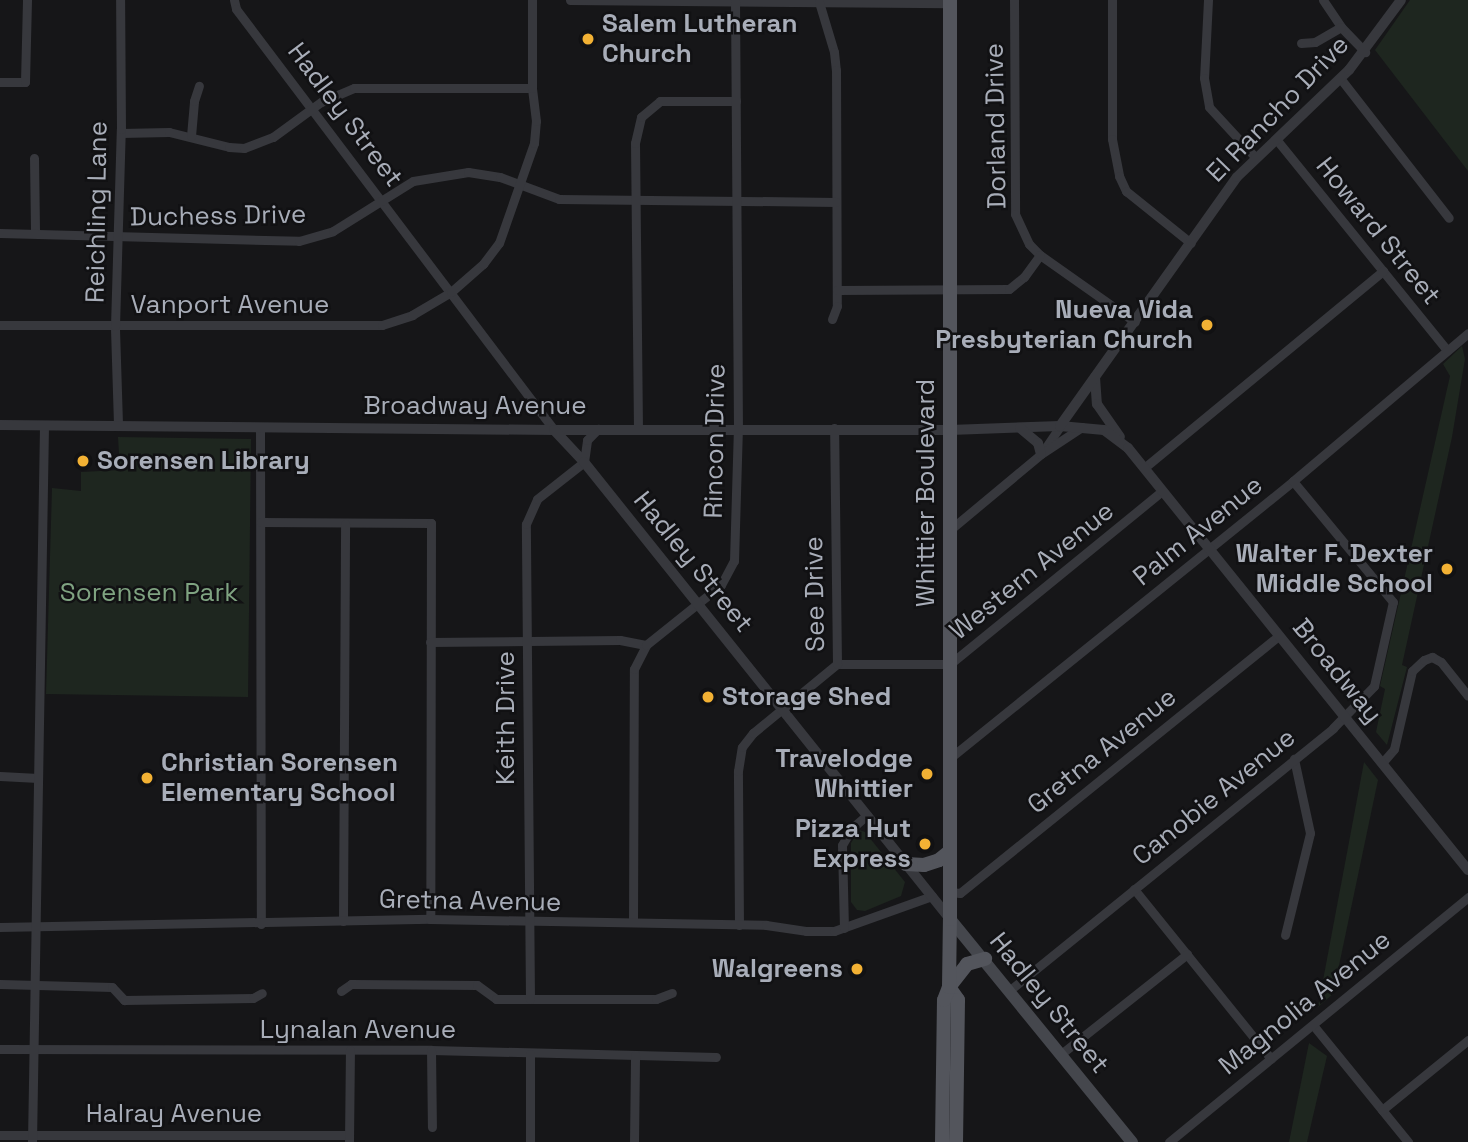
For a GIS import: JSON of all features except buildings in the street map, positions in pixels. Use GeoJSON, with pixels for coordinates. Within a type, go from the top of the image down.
{"type":"FeatureCollection","features":[{"type":"Feature","properties":{"kind":"main road","name":"Whittier Boulevard"},"geometry":{"type":"LineString","coordinates":[[942,1142],[944,1000],[949,987],[950,919],[950,1]]}},
{"type":"Feature","properties":{"kind":"main road"},"geometry":{"type":"LineString","coordinates":[[906,864],[924,865],[936,862],[950,852]]}},
{"type":"Feature","properties":{"kind":"main road","name":"Hadley Street"},"geometry":{"type":"LineString","coordinates":[[950,919],[1132,1142]]}},
{"type":"Feature","properties":{"kind":"main road"},"geometry":{"type":"LineString","coordinates":[[949,987],[967,964],[985,959]]}},
{"type":"Feature","properties":{"kind":"main road","name":"Whittier Boulevard"},"geometry":{"type":"LineString","coordinates":[[949,987],[958,1000],[956,1142]]}},
{"type":"Feature","properties":{"kind":"main road"},"geometry":{"type":"LineString","coordinates":[[944,1022],[950,1027],[957,1050]]}},
{"type":"Feature","properties":{"kind":"main road"},"geometry":{"type":"LineString","coordinates":[[942,1127],[949,1142]]}},
{"type":"Feature","properties":{"kind":"street"},"geometry":{"type":"LineString","coordinates":[[0,82],[25,82],[27,0]]}},
{"type":"Feature","properties":{"kind":"street","name":"Reichling Lane"},"geometry":{"type":"LineString","coordinates":[[118,424],[115,326],[121,133],[120,0]]}},
{"type":"Feature","properties":{"kind":"street","name":"Hadley Street"},"geometry":{"type":"LineString","coordinates":[[234,0],[236,9],[554,430],[584,462],[950,919]]}},
{"type":"Feature","properties":{"kind":"street","name":"Vanport Avenue"},"geometry":{"type":"LineString","coordinates":[[0,325],[382,325],[412,316],[451,292],[483,264],[499,243],[534,143],[536,121],[532,88],[532,0]]}},
{"type":"Feature","properties":{"kind":"street"},"geometry":{"type":"LineString","coordinates":[[570,0],[950,1]]}},
{"type":"Feature","properties":{"kind":"street","name":"Dorland Drive"},"geometry":{"type":"LineString","coordinates":[[1014,0],[1015,214],[1029,244],[1040,255],[1135,322]]}},
{"type":"Feature","properties":{"kind":"street"},"geometry":{"type":"LineString","coordinates":[[1112,0],[1112,139],[1119,176],[1126,191],[1191,243]]}},
{"type":"Feature","properties":{"kind":"street"},"geometry":{"type":"LineString","coordinates":[[1208,0],[1204,78],[1209,107],[1256,158]]}},
{"type":"Feature","properties":{"kind":"street"},"geometry":{"type":"LineString","coordinates":[[1323,0],[1341,27],[1365,52]]}},
{"type":"Feature","properties":{"kind":"street","name":"El Rancho Drive"},"geometry":{"type":"LineString","coordinates":[[1041,454],[1237,177],[1365,52],[1401,0]]}},
{"type":"Feature","properties":{"kind":"street","name":"Rincon Drive"},"geometry":{"type":"LineString","coordinates":[[646,645],[721,585],[734,561],[738,429],[735,1]]}},
{"type":"Feature","properties":{"kind":"street"},"geometry":{"type":"LineString","coordinates":[[819,2],[834,52],[836,70],[837,306],[832,319]]}},
{"type":"Feature","properties":{"kind":"street"},"geometry":{"type":"LineString","coordinates":[[1301,43],[1315,42],[1341,27]]}},
{"type":"Feature","properties":{"kind":"street"},"geometry":{"type":"LineString","coordinates":[[1340,78],[1449,218]]}},
{"type":"Feature","properties":{"kind":"street"},"geometry":{"type":"LineString","coordinates":[[191,136],[194,101],[199,86]]}},
{"type":"Feature","properties":{"kind":"street"},"geometry":{"type":"LineString","coordinates":[[121,133],[169,132],[229,147],[244,148],[273,137],[313,108],[340,93],[369,86],[532,88]]}},
{"type":"Feature","properties":{"kind":"street"},"geometry":{"type":"LineString","coordinates":[[638,429],[635,142],[641,117],[660,101],[736,101]]}},
{"type":"Feature","properties":{"kind":"street","name":"Howard Street"},"geometry":{"type":"LineString","coordinates":[[1276,139],[1447,349]]}},
{"type":"Feature","properties":{"kind":"street"},"geometry":{"type":"LineString","coordinates":[[34,158],[35,233]]}},
{"type":"Feature","properties":{"kind":"street","name":"Duchess Drive"},"geometry":{"type":"LineString","coordinates":[[0,233],[299,241],[333,231],[413,181],[468,172],[520,185],[559,199],[836,202]]}},
{"type":"Feature","properties":{"kind":"street"},"geometry":{"type":"LineString","coordinates":[[837,290],[1009,289],[1024,277],[1040,255]]}},
{"type":"Feature","properties":{"kind":"street"},"geometry":{"type":"LineString","coordinates":[[1144,468],[1383,271]]}},
{"type":"Feature","properties":{"kind":"street","name":"Palm Avenue"},"geometry":{"type":"LineString","coordinates":[[950,758],[1209,550],[1468,333]]}},
{"type":"Feature","properties":{"kind":"street"},"geometry":{"type":"LineString","coordinates":[[1095,377],[1094,394],[1097,404],[1128,448]]}},
{"type":"Feature","properties":{"kind":"street","name":"Broadway Avenue"},"geometry":{"type":"LineString","coordinates":[[0,425],[950,430]]}},
{"type":"Feature","properties":{"kind":"street"},"geometry":{"type":"LineString","coordinates":[[32,1139],[44,425]]}},
{"type":"Feature","properties":{"kind":"street","name":"El Rancho Drive"},"geometry":{"type":"LineString","coordinates":[[951,529],[1041,454],[1084,426]]}},
{"type":"Feature","properties":{"kind":"street","name":"Broadway"},"geometry":{"type":"LineString","coordinates":[[950,430],[1084,426],[1104,430],[1128,448],[1468,870]]}},
{"type":"Feature","properties":{"kind":"street"},"geometry":{"type":"LineString","coordinates":[[260,428],[261,924]]}},
{"type":"Feature","properties":{"kind":"street","name":"See Drive"},"geometry":{"type":"LineString","coordinates":[[738,925],[739,757],[746,739],[837,664],[834,428]]}},
{"type":"Feature","properties":{"kind":"street"},"geometry":{"type":"LineString","coordinates":[[1020,428],[1038,443],[1041,454]]}},
{"type":"Feature","properties":{"kind":"street"},"geometry":{"type":"LineString","coordinates":[[584,462],[587,440],[598,429]]}},
{"type":"Feature","properties":{"kind":"street","name":"Keith Drive"},"geometry":{"type":"LineString","coordinates":[[530,999],[526,524],[537,499],[584,462]]}},
{"type":"Feature","properties":{"kind":"street","name":"Canobie Avenue"},"geometry":{"type":"LineString","coordinates":[[1010,990],[1294,759],[1374,686],[1393,602],[1293,481]]}},
{"type":"Feature","properties":{"kind":"street","name":"Western Avenue"},"geometry":{"type":"LineString","coordinates":[[837,664],[950,664],[1162,491]]}},
{"type":"Feature","properties":{"kind":"street"},"geometry":{"type":"LineString","coordinates":[[261,522],[431,523],[430,919]]}},
{"type":"Feature","properties":{"kind":"street"},"geometry":{"type":"LineString","coordinates":[[343,921],[345,524]]}},
{"type":"Feature","properties":{"kind":"street","name":"Gretna Avenue"},"geometry":{"type":"LineString","coordinates":[[950,892],[960,893],[1279,636]]}},
{"type":"Feature","properties":{"kind":"street"},"geometry":{"type":"LineString","coordinates":[[430,642],[620,640],[646,645],[638,656],[633,682],[633,922]]}},
{"type":"Feature","properties":{"kind":"street"},"geometry":{"type":"LineString","coordinates":[[1382,763],[1394,749],[1412,671],[1424,660],[1432,657],[1468,696]]}},
{"type":"Feature","properties":{"kind":"street"},"geometry":{"type":"LineString","coordinates":[[1285,935],[1310,833],[1294,759]]}},
{"type":"Feature","properties":{"kind":"street"},"geometry":{"type":"LineString","coordinates":[[0,776],[38,778]]}},
{"type":"Feature","properties":{"kind":"street"},"geometry":{"type":"LineString","coordinates":[[844,928],[842,845],[852,828],[867,815]]}},
{"type":"Feature","properties":{"kind":"street"},"geometry":{"type":"LineString","coordinates":[[1134,890],[1271,1059]]}},
{"type":"Feature","properties":{"kind":"street","name":"Gretna Avenue"},"geometry":{"type":"LineString","coordinates":[[0,928],[36,925],[261,924],[430,919],[529,923],[766,925],[806,931],[844,928],[932,896]]}},
{"type":"Feature","properties":{"kind":"street","name":"Magnolia Avenue"},"geometry":{"type":"LineString","coordinates":[[1169,1142],[1468,897]]}},
{"type":"Feature","properties":{"kind":"street"},"geometry":{"type":"LineString","coordinates":[[1061,1055],[1187,954]]}},
{"type":"Feature","properties":{"kind":"street"},"geometry":{"type":"LineString","coordinates":[[0,984],[112,987],[124,1000],[253,998],[262,993]]}},
{"type":"Feature","properties":{"kind":"street"},"geometry":{"type":"LineString","coordinates":[[341,991],[351,984],[477,985],[496,999],[656,999],[672,993]]}},
{"type":"Feature","properties":{"kind":"street"},"geometry":{"type":"LineString","coordinates":[[1313,1025],[1408,1142]]}},
{"type":"Feature","properties":{"kind":"street"},"geometry":{"type":"LineString","coordinates":[[1382,1110],[1468,1040]]}},
{"type":"Feature","properties":{"kind":"street","name":"Lynalan Avenue"},"geometry":{"type":"LineString","coordinates":[[0,1049],[431,1050],[716,1057]]}},
{"type":"Feature","properties":{"kind":"street"},"geometry":{"type":"LineString","coordinates":[[349,1050],[349,1139]]}},
{"type":"Feature","properties":{"kind":"street"},"geometry":{"type":"LineString","coordinates":[[431,1050],[432,1127]]}},
{"type":"Feature","properties":{"kind":"street"},"geometry":{"type":"LineString","coordinates":[[530,1054],[530,1142]]}},
{"type":"Feature","properties":{"kind":"street"},"geometry":{"type":"LineString","coordinates":[[634,1142],[635,1055]]}},
{"type":"Feature","properties":{"kind":"street","name":"Halray Avenue"},"geometry":{"type":"LineString","coordinates":[[0,1135],[32,1139],[349,1139]]}},
{"type":"Feature","properties":{"kind":"green space"},"geometry":{"type":"Polygon","coordinates":[[[1410,0],[1468,0],[1468,171],[1375,50],[1410,0]]]}},
{"type":"Feature","properties":{"kind":"green space"},"geometry":{"type":"Polygon","coordinates":[[[1462,346],[1465,359],[1452,437],[1402,665],[1407,667],[1387,745],[1376,732],[1385,689],[1380,686],[1450,376],[1443,364],[1462,346]]]}},
{"type":"Feature","properties":{"kind":"green space","name":"Sorensen Park"},"geometry":{"type":"Polygon","coordinates":[[[118,437],[251,439],[248,697],[46,694],[52,488],[81,491],[81,472],[120,470],[118,437]]]}},
{"type":"Feature","properties":{"kind":"green space"},"geometry":{"type":"Polygon","coordinates":[[[1364,762],[1378,780],[1333,994],[1318,1007],[1364,762]]]}},
{"type":"Feature","properties":{"kind":"green space"},"geometry":{"type":"Polygon","coordinates":[[[859,830],[865,832],[905,882],[901,896],[865,911],[857,910],[851,902],[851,843],[859,830]]]}},
{"type":"Feature","properties":{"kind":"green space"},"geometry":{"type":"Polygon","coordinates":[[[1309,1043],[1327,1056],[1307,1142],[1289,1142],[1309,1043]]]}},
{"type":"Feature","properties":{"kind":"place","name":"Salem Lutheran Church"},"geometry":{"type":"Point","coordinates":[588,39]}},
{"type":"Feature","properties":{"kind":"place","name":"Nueva Vida Presbyterian Church"},"geometry":{"type":"Point","coordinates":[1207,325]}},
{"type":"Feature","properties":{"kind":"place","name":"Sorensen Library"},"geometry":{"type":"Point","coordinates":[83,461]}},
{"type":"Feature","properties":{"kind":"place","name":"Walter F. Dexter Middle School"},"geometry":{"type":"Point","coordinates":[1447,569]}},
{"type":"Feature","properties":{"kind":"place","name":"Storage Shed"},"geometry":{"type":"Point","coordinates":[708,697]}},
{"type":"Feature","properties":{"kind":"place","name":"Travelodge Whittier"},"geometry":{"type":"Point","coordinates":[927,774]}},
{"type":"Feature","properties":{"kind":"place","name":"Christian Sorensen Elementary School"},"geometry":{"type":"Point","coordinates":[147,778]}},
{"type":"Feature","properties":{"kind":"place","name":"Pizza Hut Express"},"geometry":{"type":"Point","coordinates":[925,844]}},
{"type":"Feature","properties":{"kind":"place","name":"Walgreens"},"geometry":{"type":"Point","coordinates":[857,969]}}]}
